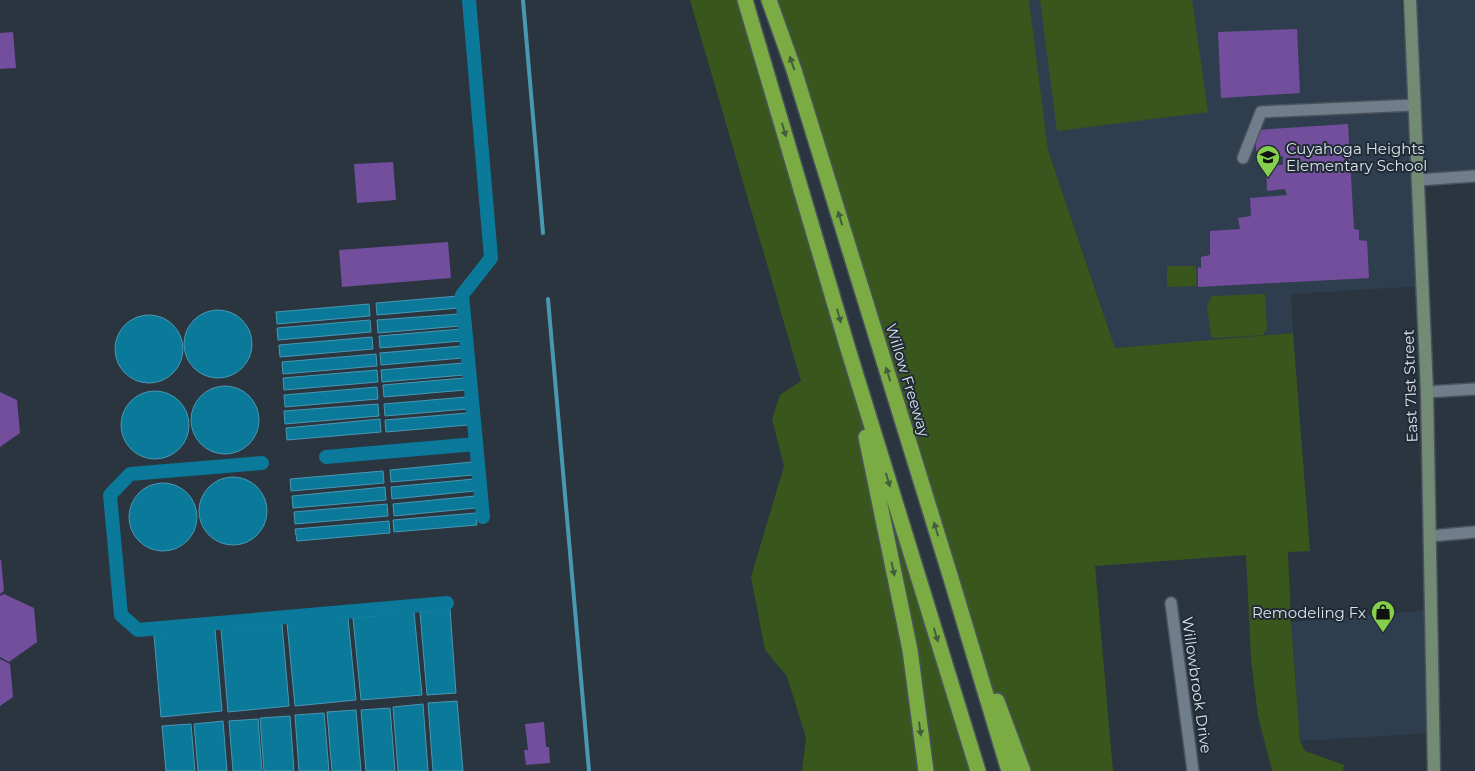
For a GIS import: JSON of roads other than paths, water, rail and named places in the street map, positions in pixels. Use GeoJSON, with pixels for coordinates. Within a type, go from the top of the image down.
{"type":"FeatureCollection","features":[{"type":"Feature","properties":{"kind":"highway"},"geometry":{"type":"LineString","coordinates":[[744,0],[848,349],[978,771]]}},
{"type":"Feature","properties":{"kind":"highway","name":"Willow Freeway"},"geometry":{"type":"LineString","coordinates":[[769,0],[794,70],[950,575],[1008,771]]}},
{"type":"Feature","properties":{"kind":"highway"},"geometry":{"type":"LineString","coordinates":[[848,349],[910,650],[926,771]]}},
{"type":"Feature","properties":{"kind":"highway"},"geometry":{"type":"LineString","coordinates":[[950,575],[1024,771]]}},
{"type":"Feature","properties":{"kind":"main road","name":"East 71st Street"},"geometry":{"type":"LineString","coordinates":[[1410,0],[1427,392],[1434,771]]}},
{"type":"Feature","properties":{"kind":"street"},"geometry":{"type":"LineString","coordinates":[[1243,158],[1261,112],[1414,104]]}},
{"type":"Feature","properties":{"kind":"street"},"geometry":{"type":"LineString","coordinates":[[1418,180],[1475,176]]}},
{"type":"Feature","properties":{"kind":"street"},"geometry":{"type":"LineString","coordinates":[[1427,392],[1475,389]]}},
{"type":"Feature","properties":{"kind":"street"},"geometry":{"type":"LineString","coordinates":[[1431,536],[1475,532]]}},
{"type":"Feature","properties":{"kind":"street","name":"Willowbrook Drive"},"geometry":{"type":"LineString","coordinates":[[1171,602],[1194,771]]}},
{"type":"Feature","properties":{"kind":"water"},"geometry":{"type":"Polygon","coordinates":[[[458,296],[459,308],[377,315],[376,303],[458,296]]]}},
{"type":"Feature","properties":{"kind":"water"},"geometry":{"type":"Polygon","coordinates":[[[369,304],[370,316],[277,324],[276,312],[369,304]]]}},
{"type":"Feature","properties":{"kind":"water"},"geometry":{"type":"Polygon","coordinates":[[[218,310],[231,313],[242,320],[249,331],[252,344],[249,357],[242,368],[231,375],[218,378],[205,375],[194,368],[187,357],[184,344],[187,331],[194,320],[205,313],[218,310]]]}},
{"type":"Feature","properties":{"kind":"water"},"geometry":{"type":"Polygon","coordinates":[[[459,314],[460,326],[378,333],[377,320],[459,314]]]}},
{"type":"Feature","properties":{"kind":"water"},"geometry":{"type":"Polygon","coordinates":[[[149,315],[162,318],[173,325],[180,336],[183,349],[180,362],[173,373],[162,380],[149,383],[136,380],[125,373],[118,362],[115,349],[118,336],[125,325],[136,318],[149,315]]]}},
{"type":"Feature","properties":{"kind":"water"},"geometry":{"type":"Polygon","coordinates":[[[370,320],[371,332],[278,340],[277,328],[370,320]]]}},
{"type":"Feature","properties":{"kind":"water"},"geometry":{"type":"Polygon","coordinates":[[[461,329],[462,341],[380,348],[379,336],[461,329]]]}},
{"type":"Feature","properties":{"kind":"water"},"geometry":{"type":"Polygon","coordinates":[[[372,337],[373,349],[280,357],[279,345],[372,337]]]}},
{"type":"Feature","properties":{"kind":"water"},"geometry":{"type":"Polygon","coordinates":[[[462,346],[463,358],[381,365],[380,353],[462,346]]]}},
{"type":"Feature","properties":{"kind":"water"},"geometry":{"type":"Polygon","coordinates":[[[376,354],[377,366],[283,374],[282,362],[376,354]]]}},
{"type":"Feature","properties":{"kind":"water"},"geometry":{"type":"Polygon","coordinates":[[[463,363],[464,375],[382,382],[381,370],[463,363]]]}},
{"type":"Feature","properties":{"kind":"water"},"geometry":{"type":"Polygon","coordinates":[[[377,370],[378,382],[284,390],[283,378],[377,370]]]}},
{"type":"Feature","properties":{"kind":"water"},"geometry":{"type":"Polygon","coordinates":[[[464,378],[465,390],[384,397],[383,385],[464,378]]]}},
{"type":"Feature","properties":{"kind":"water"},"geometry":{"type":"Polygon","coordinates":[[[225,386],[238,389],[249,396],[256,407],[259,420],[256,433],[249,444],[238,451],[225,454],[212,451],[201,444],[194,433],[191,420],[194,407],[201,396],[212,389],[225,386]]]}},
{"type":"Feature","properties":{"kind":"water"},"geometry":{"type":"Polygon","coordinates":[[[377,387],[378,399],[285,407],[284,395],[377,387]]]}},
{"type":"Feature","properties":{"kind":"water"},"geometry":{"type":"Polygon","coordinates":[[[155,391],[168,394],[179,401],[186,412],[189,425],[186,438],[179,449],[168,456],[155,459],[142,456],[131,449],[124,438],[121,425],[124,412],[131,401],[142,394],[155,391]]]}},
{"type":"Feature","properties":{"kind":"water"},"geometry":{"type":"Polygon","coordinates":[[[466,397],[467,409],[385,416],[384,404],[466,397]]]}},
{"type":"Feature","properties":{"kind":"water"},"geometry":{"type":"Polygon","coordinates":[[[378,404],[379,416],[285,424],[284,411],[378,404]]]}},
{"type":"Feature","properties":{"kind":"water"},"geometry":{"type":"Polygon","coordinates":[[[467,413],[468,425],[386,432],[385,420],[467,413]]]}},
{"type":"Feature","properties":{"kind":"water"},"geometry":{"type":"Polygon","coordinates":[[[380,419],[381,432],[287,440],[286,428],[380,419]]]}},
{"type":"Feature","properties":{"kind":"water"},"geometry":{"type":"Polygon","coordinates":[[[472,462],[473,475],[391,482],[390,470],[472,462]]]}},
{"type":"Feature","properties":{"kind":"water"},"geometry":{"type":"Polygon","coordinates":[[[383,471],[384,483],[291,491],[290,479],[383,471]]]}},
{"type":"Feature","properties":{"kind":"water"},"geometry":{"type":"Polygon","coordinates":[[[233,477],[246,480],[257,487],[264,498],[267,511],[264,524],[257,535],[246,542],[233,545],[220,542],[209,535],[202,524],[199,511],[202,498],[209,487],[220,480],[233,477]]]}},
{"type":"Feature","properties":{"kind":"water"},"geometry":{"type":"Polygon","coordinates":[[[474,479],[475,491],[392,499],[391,487],[474,479]]]}},
{"type":"Feature","properties":{"kind":"water"},"geometry":{"type":"Polygon","coordinates":[[[163,483],[176,486],[187,493],[194,504],[197,517],[194,530],[187,541],[176,548],[163,551],[150,548],[139,541],[132,530],[129,517],[132,504],[139,493],[150,486],[163,483]]]}},
{"type":"Feature","properties":{"kind":"water"},"geometry":{"type":"Polygon","coordinates":[[[385,487],[386,500],[293,508],[292,496],[385,487]]]}},
{"type":"Feature","properties":{"kind":"water"},"geometry":{"type":"Polygon","coordinates":[[[475,496],[476,508],[394,516],[393,504],[475,496]]]}},
{"type":"Feature","properties":{"kind":"water"},"geometry":{"type":"Polygon","coordinates":[[[387,504],[388,516],[295,524],[294,512],[387,504]]]}},
{"type":"Feature","properties":{"kind":"water"},"geometry":{"type":"Polygon","coordinates":[[[476,513],[477,525],[394,532],[393,520],[476,513]]]}},
{"type":"Feature","properties":{"kind":"water"},"geometry":{"type":"Polygon","coordinates":[[[389,521],[390,533],[297,541],[295,529],[389,521]]]}},
{"type":"Feature","properties":{"kind":"water"},"geometry":{"type":"Polygon","coordinates":[[[450,609],[456,693],[427,695],[420,612],[450,609]]]}},
{"type":"Feature","properties":{"kind":"water"},"geometry":{"type":"Polygon","coordinates":[[[414,612],[422,695],[361,700],[353,618],[414,612]]]}},
{"type":"Feature","properties":{"kind":"water"},"geometry":{"type":"Polygon","coordinates":[[[348,618],[356,700],[295,706],[287,623],[348,618]]]}},
{"type":"Feature","properties":{"kind":"water"},"geometry":{"type":"Polygon","coordinates":[[[282,624],[289,706],[228,712],[221,629],[282,624]]]}},
{"type":"Feature","properties":{"kind":"water"},"geometry":{"type":"Polygon","coordinates":[[[215,629],[222,711],[161,717],[154,635],[215,629]]]}},
{"type":"Feature","properties":{"kind":"water"},"geometry":{"type":"Polygon","coordinates":[[[457,701],[463,771],[433,771],[428,703],[457,701]]]}},
{"type":"Feature","properties":{"kind":"water"},"geometry":{"type":"Polygon","coordinates":[[[423,704],[428,771],[398,771],[393,707],[423,704]]]}},
{"type":"Feature","properties":{"kind":"water"},"geometry":{"type":"Polygon","coordinates":[[[390,708],[395,771],[366,771],[361,710],[390,708]]]}},
{"type":"Feature","properties":{"kind":"water"},"geometry":{"type":"Polygon","coordinates":[[[356,710],[361,771],[332,771],[327,712],[356,710]]]}},
{"type":"Feature","properties":{"kind":"water"},"geometry":{"type":"Polygon","coordinates":[[[324,713],[329,771],[299,771],[295,715],[324,713]]]}},
{"type":"Feature","properties":{"kind":"water"},"geometry":{"type":"Polygon","coordinates":[[[290,716],[294,771],[264,771],[260,718],[290,716]]]}},
{"type":"Feature","properties":{"kind":"water"},"geometry":{"type":"Polygon","coordinates":[[[258,719],[262,771],[233,771],[229,721],[258,719]]]}},
{"type":"Feature","properties":{"kind":"water"},"geometry":{"type":"Polygon","coordinates":[[[223,721],[227,771],[198,771],[194,724],[223,721]]]}},
{"type":"Feature","properties":{"kind":"water"},"geometry":{"type":"Polygon","coordinates":[[[191,724],[195,771],[166,771],[162,726],[191,724]]]}},
{"type":"Feature","properties":{"kind":"waterway"},"geometry":{"type":"LineString","coordinates":[[469,0],[491,258],[462,295],[483,517]]}},
{"type":"Feature","properties":{"kind":"waterway"},"geometry":{"type":"LineString","coordinates":[[523,0],[543,233]]}},
{"type":"Feature","properties":{"kind":"waterway"},"geometry":{"type":"LineString","coordinates":[[548,299],[589,771]]}},
{"type":"Feature","properties":{"kind":"waterway"},"geometry":{"type":"LineString","coordinates":[[326,457],[476,444]]}},
{"type":"Feature","properties":{"kind":"waterway"},"geometry":{"type":"LineString","coordinates":[[262,463],[130,474],[110,495],[121,615],[138,630],[447,603]]}},
{"type":"Feature","properties":{"kind":"place","name":"Cuyahoga Heights Elementary School"},"geometry":{"type":"Point","coordinates":[1268,178]}},
{"type":"Feature","properties":{"kind":"place","name":"Remodeling Fx"},"geometry":{"type":"Point","coordinates":[1383,633]}}]}
